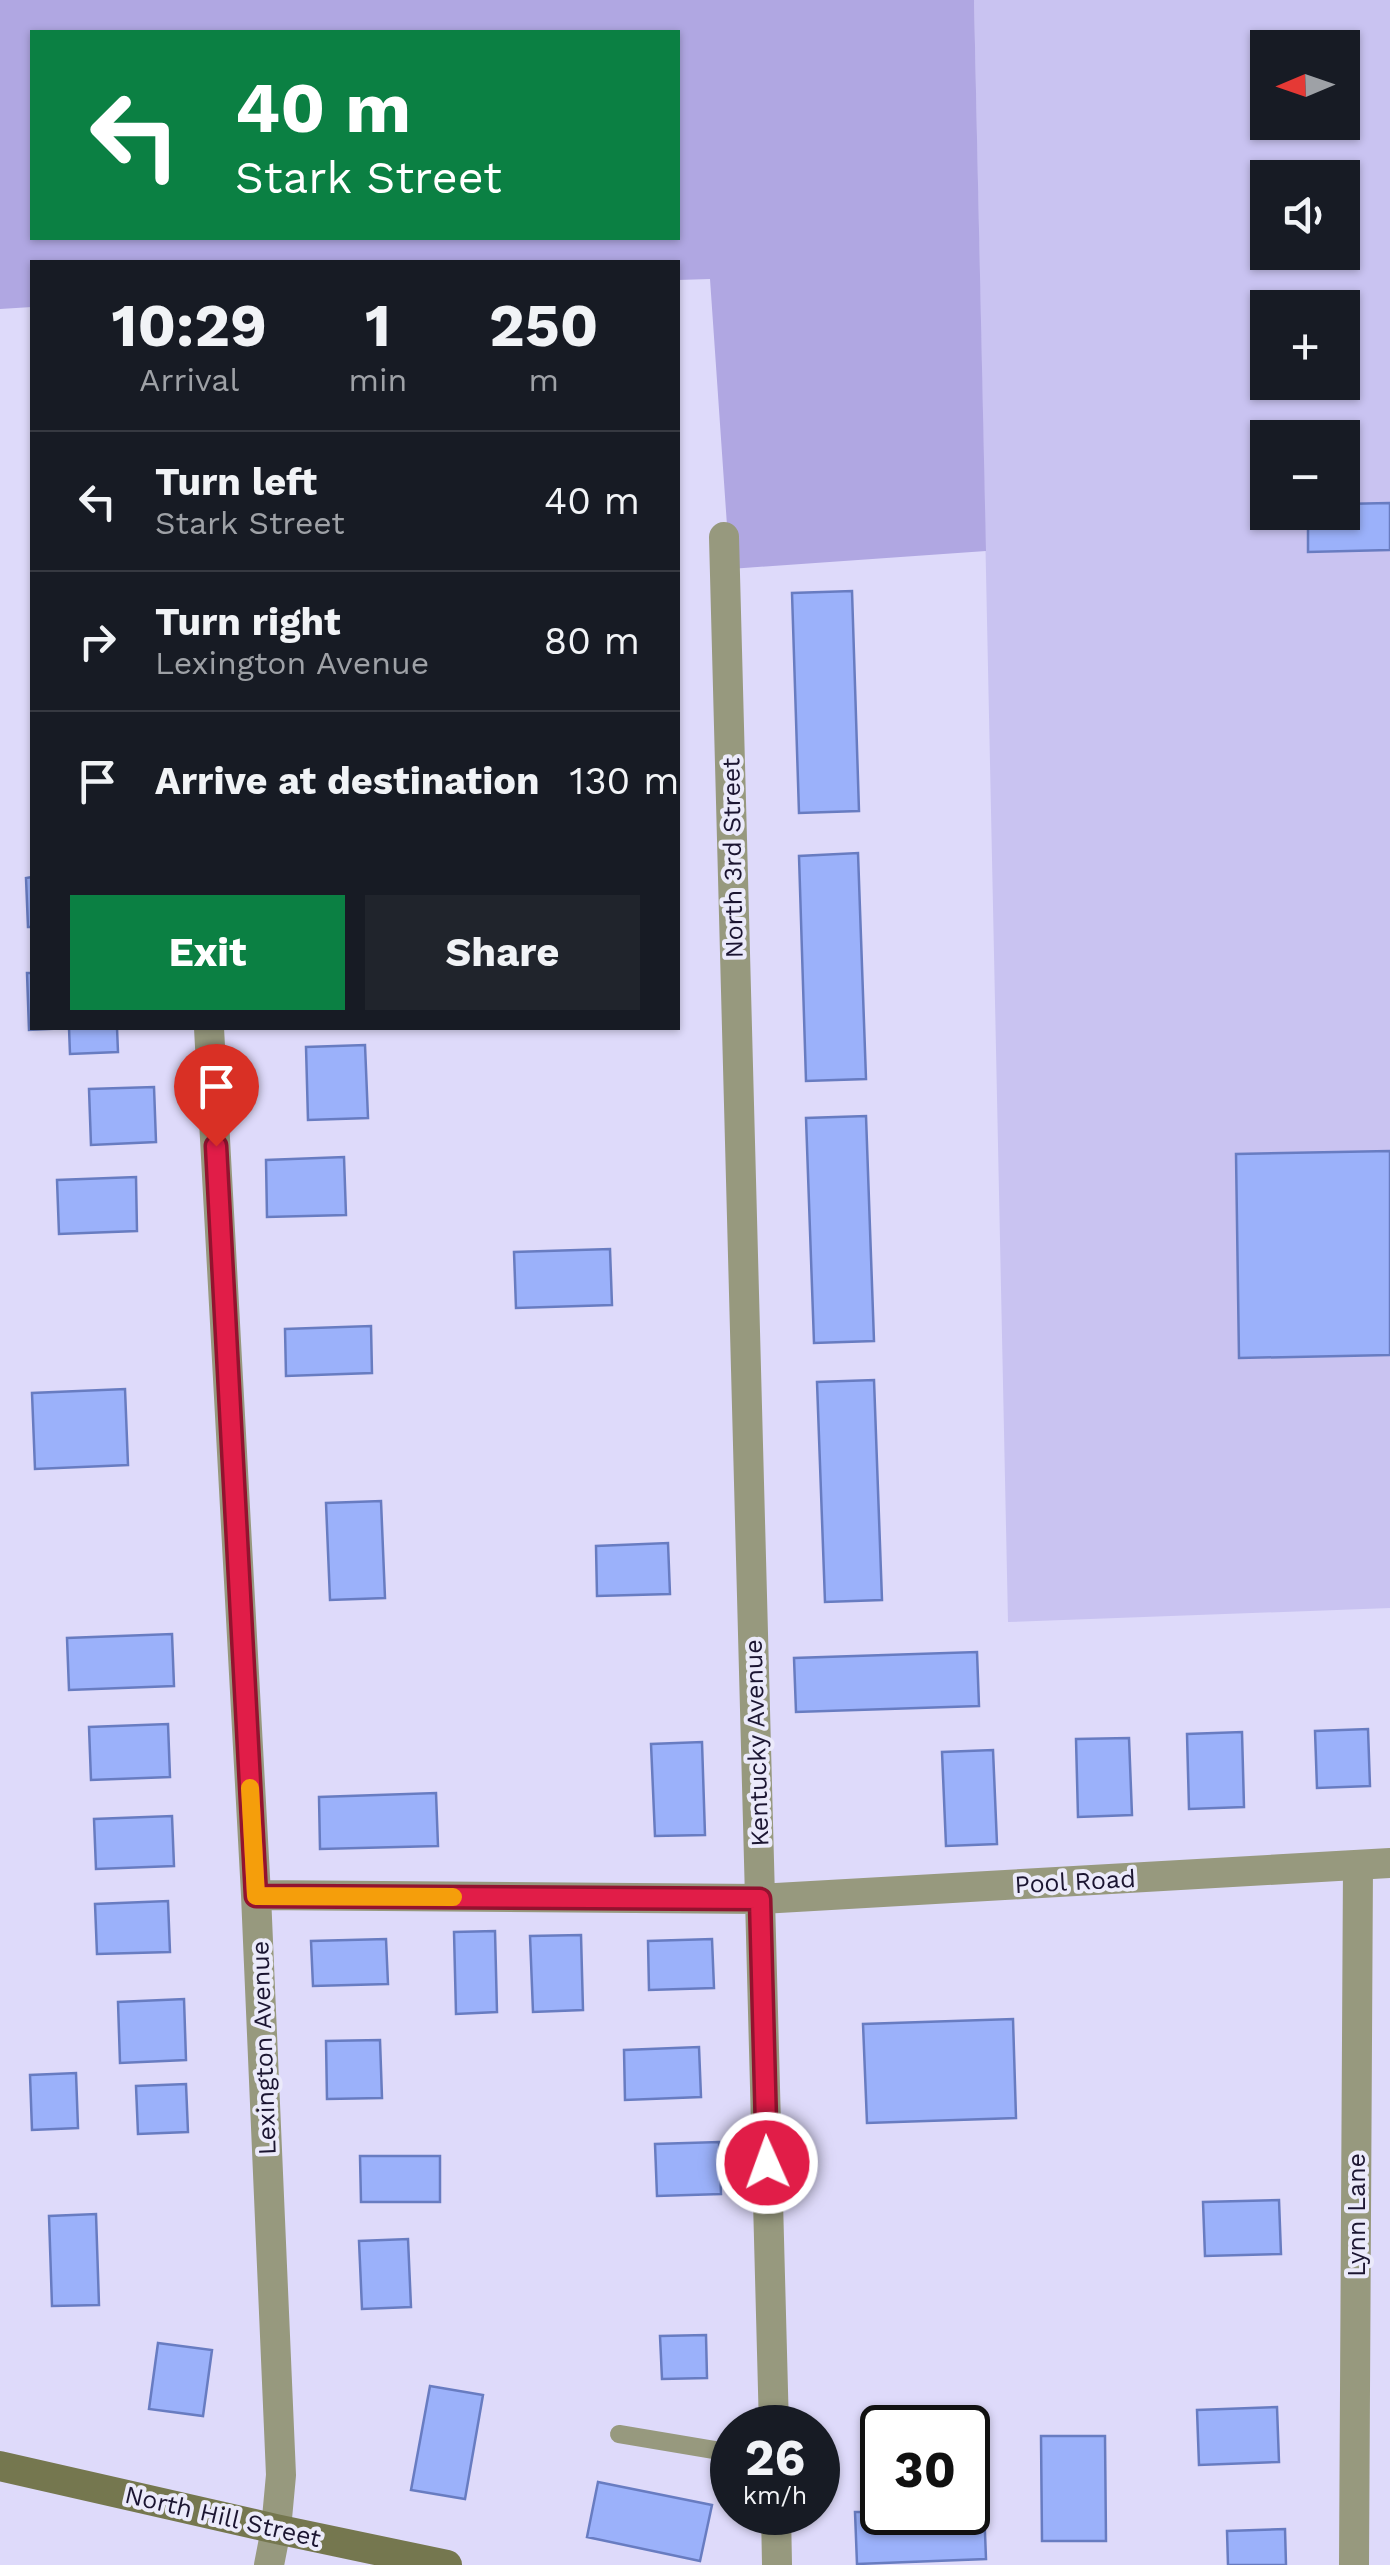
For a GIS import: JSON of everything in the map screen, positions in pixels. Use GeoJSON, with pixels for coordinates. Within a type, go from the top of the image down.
{"type":"FeatureCollection","features":[{"type":"Feature","properties":{"kind":"street","name":"North 3rd Street"},"geometry":{"type":"LineString","coordinates":[[724,537],[740,1179]]}},
{"type":"Feature","properties":{"kind":"street","name":"Lexington Avenue"},"geometry":{"type":"LineString","coordinates":[[209,1030],[256,1896],[281,2476],[270,2565]]}},
{"type":"Feature","properties":{"kind":"street","name":"Kentucky Avenue"},"geometry":{"type":"LineString","coordinates":[[740,1179],[773,2405]]}},
{"type":"Feature","properties":{"kind":"street","name":"Pool Road"},"geometry":{"type":"LineString","coordinates":[[256,1896],[760,1899],[1390,1864]]}},
{"type":"Feature","properties":{"kind":"street","name":"Lynn Lane"},"geometry":{"type":"LineString","coordinates":[[1354,2565],[1358,1865]]}},
{"type":"Feature","properties":{"kind":"street","name":"North Hill Street"},"geometry":{"type":"LineString","coordinates":[[0,2466],[447,2565]]}},
{"type":"Feature","properties":{"kind":"street"},"geometry":{"type":"LineString","coordinates":[[776,2535],[777,2565]]}},
{"type":"Feature","properties":{"kind":"lane"},"geometry":{"type":"LineString","coordinates":[[618,2434],[710,2449]]}},
{"type":"Feature","properties":{"kind":"shaded area"},"geometry":{"type":"Polygon","coordinates":[[[0,0],[974,0],[986,551],[730,569],[710,279],[680,280],[680,260],[30,260],[30,307],[0,309],[0,0]]]}},
{"type":"Feature","properties":{"kind":"shaded area"},"geometry":{"type":"Polygon","coordinates":[[[974,0],[1390,0],[1390,1608],[1008,1622],[974,0]]]}},
{"type":"Feature","properties":{"kind":"building"},"geometry":{"type":"Polygon","coordinates":[[[1390,503],[1390,550],[1308,552],[1308,530],[1360,530],[1360,504],[1390,503]]]}},
{"type":"Feature","properties":{"kind":"building"},"geometry":{"type":"Polygon","coordinates":[[[852,591],[859,811],[799,813],[792,593],[852,591]]]}},
{"type":"Feature","properties":{"kind":"building"},"geometry":{"type":"Polygon","coordinates":[[[858,853],[866,1079],[806,1081],[799,856],[858,853]]]}},
{"type":"Feature","properties":{"kind":"building"},"geometry":{"type":"Polygon","coordinates":[[[30,877],[30,927],[28,927],[26,878],[30,877]]]}},
{"type":"Feature","properties":{"kind":"building"},"geometry":{"type":"Polygon","coordinates":[[[27,973],[30,973],[29,1030],[27,973]]]}},
{"type":"Feature","properties":{"kind":"building"},"geometry":{"type":"Polygon","coordinates":[[[69,1030],[117,1030],[118,1052],[70,1054],[69,1030]]]}},
{"type":"Feature","properties":{"kind":"building"},"geometry":{"type":"Polygon","coordinates":[[[365,1045],[368,1118],[308,1120],[306,1047],[365,1045]]]}},
{"type":"Feature","properties":{"kind":"building"},"geometry":{"type":"Polygon","coordinates":[[[154,1087],[156,1142],[91,1145],[89,1089],[154,1087]]]}},
{"type":"Feature","properties":{"kind":"building"},"geometry":{"type":"Polygon","coordinates":[[[866,1116],[874,1341],[814,1343],[806,1118],[866,1116]]]}},
{"type":"Feature","properties":{"kind":"building"},"geometry":{"type":"Polygon","coordinates":[[[1390,1151],[1390,1355],[1239,1358],[1236,1154],[1390,1151]]]}},
{"type":"Feature","properties":{"kind":"building"},"geometry":{"type":"Polygon","coordinates":[[[344,1157],[346,1215],[267,1217],[266,1160],[344,1157]]]}},
{"type":"Feature","properties":{"kind":"building"},"geometry":{"type":"Polygon","coordinates":[[[136,1177],[137,1231],[59,1234],[57,1180],[136,1177]]]}},
{"type":"Feature","properties":{"kind":"building"},"geometry":{"type":"Polygon","coordinates":[[[610,1249],[612,1305],[516,1308],[514,1252],[610,1249]]]}},
{"type":"Feature","properties":{"kind":"building"},"geometry":{"type":"Polygon","coordinates":[[[371,1326],[372,1373],[286,1376],[285,1329],[371,1326]]]}},
{"type":"Feature","properties":{"kind":"building"},"geometry":{"type":"Polygon","coordinates":[[[874,1380],[882,1600],[825,1602],[817,1382],[874,1380]]]}},
{"type":"Feature","properties":{"kind":"building"},"geometry":{"type":"Polygon","coordinates":[[[125,1389],[128,1465],[35,1469],[32,1393],[125,1389]]]}},
{"type":"Feature","properties":{"kind":"building"},"geometry":{"type":"Polygon","coordinates":[[[381,1501],[385,1598],[330,1600],[326,1503],[381,1501]]]}},
{"type":"Feature","properties":{"kind":"building"},"geometry":{"type":"Polygon","coordinates":[[[668,1543],[670,1594],[597,1596],[596,1546],[668,1543]]]}},
{"type":"Feature","properties":{"kind":"building"},"geometry":{"type":"Polygon","coordinates":[[[172,1634],[174,1686],[69,1690],[67,1638],[172,1634]]]}},
{"type":"Feature","properties":{"kind":"building"},"geometry":{"type":"Polygon","coordinates":[[[977,1652],[979,1706],[796,1712],[794,1658],[977,1652]]]}},
{"type":"Feature","properties":{"kind":"building"},"geometry":{"type":"Polygon","coordinates":[[[168,1724],[170,1777],[91,1780],[89,1727],[168,1724]]]}},
{"type":"Feature","properties":{"kind":"building"},"geometry":{"type":"Polygon","coordinates":[[[1368,1729],[1370,1786],[1317,1788],[1315,1731],[1368,1729]]]}},
{"type":"Feature","properties":{"kind":"building"},"geometry":{"type":"Polygon","coordinates":[[[1242,1732],[1244,1807],[1189,1809],[1187,1734],[1242,1732]]]}},
{"type":"Feature","properties":{"kind":"building"},"geometry":{"type":"Polygon","coordinates":[[[1129,1738],[1132,1815],[1078,1817],[1076,1739],[1129,1738]]]}},
{"type":"Feature","properties":{"kind":"building"},"geometry":{"type":"Polygon","coordinates":[[[702,1742],[705,1835],[655,1836],[651,1744],[702,1742]]]}},
{"type":"Feature","properties":{"kind":"building"},"geometry":{"type":"Polygon","coordinates":[[[993,1750],[997,1844],[946,1846],[942,1752],[993,1750]]]}},
{"type":"Feature","properties":{"kind":"building"},"geometry":{"type":"Polygon","coordinates":[[[436,1793],[438,1846],[320,1849],[319,1797],[436,1793]]]}},
{"type":"Feature","properties":{"kind":"building"},"geometry":{"type":"Polygon","coordinates":[[[172,1816],[174,1866],[96,1869],[94,1819],[172,1816]]]}},
{"type":"Feature","properties":{"kind":"building"},"geometry":{"type":"Polygon","coordinates":[[[168,1901],[170,1952],[97,1954],[95,1904],[168,1901]]]}},
{"type":"Feature","properties":{"kind":"building"},"geometry":{"type":"Polygon","coordinates":[[[495,1931],[497,2012],[456,2014],[454,1932],[495,1931]]]}},
{"type":"Feature","properties":{"kind":"building"},"geometry":{"type":"Polygon","coordinates":[[[581,1935],[583,2010],[533,2012],[530,1936],[581,1935]]]}},
{"type":"Feature","properties":{"kind":"building"},"geometry":{"type":"Polygon","coordinates":[[[386,1939],[388,1984],[313,1986],[311,1941],[386,1939]]]}},
{"type":"Feature","properties":{"kind":"building"},"geometry":{"type":"Polygon","coordinates":[[[712,1939],[714,1988],[649,1990],[648,1941],[712,1939]]]}},
{"type":"Feature","properties":{"kind":"building"},"geometry":{"type":"Polygon","coordinates":[[[184,1999],[186,2060],[120,2063],[118,2002],[184,1999]]]}},
{"type":"Feature","properties":{"kind":"building"},"geometry":{"type":"Polygon","coordinates":[[[1013,2019],[1016,2118],[867,2123],[863,2024],[1013,2019]]]}},
{"type":"Feature","properties":{"kind":"building"},"geometry":{"type":"Polygon","coordinates":[[[380,2040],[382,2098],[327,2099],[326,2041],[380,2040]]]}},
{"type":"Feature","properties":{"kind":"building"},"geometry":{"type":"Polygon","coordinates":[[[699,2047],[701,2097],[625,2100],[624,2050],[699,2047]]]}},
{"type":"Feature","properties":{"kind":"building"},"geometry":{"type":"Polygon","coordinates":[[[76,2073],[78,2128],[32,2130],[30,2075],[76,2073]]]}},
{"type":"Feature","properties":{"kind":"building"},"geometry":{"type":"Polygon","coordinates":[[[186,2084],[188,2132],[138,2134],[136,2086],[186,2084]]]}},
{"type":"Feature","properties":{"kind":"building"},"geometry":{"type":"Polygon","coordinates":[[[719,2142],[721,2194],[657,2196],[655,2144],[719,2142]]]}},
{"type":"Feature","properties":{"kind":"building"},"geometry":{"type":"Polygon","coordinates":[[[360,2156],[440,2156],[440,2202],[361,2202],[360,2156]]]}},
{"type":"Feature","properties":{"kind":"building"},"geometry":{"type":"Polygon","coordinates":[[[1279,2200],[1281,2254],[1205,2256],[1203,2202],[1279,2200]]]}},
{"type":"Feature","properties":{"kind":"building"},"geometry":{"type":"Polygon","coordinates":[[[96,2214],[99,2305],[52,2306],[49,2216],[96,2214]]]}},
{"type":"Feature","properties":{"kind":"building"},"geometry":{"type":"Polygon","coordinates":[[[408,2239],[411,2307],[362,2309],[359,2241],[408,2239]]]}},
{"type":"Feature","properties":{"kind":"building"},"geometry":{"type":"Polygon","coordinates":[[[706,2335],[707,2378],[662,2379],[660,2336],[706,2335]]]}},
{"type":"Feature","properties":{"kind":"building"},"geometry":{"type":"Polygon","coordinates":[[[158,2343],[212,2350],[203,2416],[149,2409],[158,2343]]]}},
{"type":"Feature","properties":{"kind":"building"},"geometry":{"type":"Polygon","coordinates":[[[430,2386],[483,2395],[465,2499],[411,2490],[430,2386]]]}},
{"type":"Feature","properties":{"kind":"building"},"geometry":{"type":"Polygon","coordinates":[[[1277,2407],[1279,2462],[1199,2465],[1197,2410],[1277,2407]]]}},
{"type":"Feature","properties":{"kind":"building"},"geometry":{"type":"Polygon","coordinates":[[[1041,2436],[1105,2436],[1106,2541],[1042,2541],[1041,2436]]]}},
{"type":"Feature","properties":{"kind":"building"},"geometry":{"type":"Polygon","coordinates":[[[598,2482],[710,2505],[700,2561],[587,2537],[598,2482]]]}},
{"type":"Feature","properties":{"kind":"building"},"geometry":{"type":"Polygon","coordinates":[[[855,2512],[860,2512],[860,2535],[985,2535],[986,2559],[857,2564],[855,2512]]]}},
{"type":"Feature","properties":{"kind":"building"},"geometry":{"type":"Polygon","coordinates":[[[1285,2529],[1286,2565],[1228,2565],[1227,2531],[1285,2529]]]}},
{"type":"Feature","properties":{"kind":"slow traffic"},"geometry":{"type":"LineString","coordinates":[[250,1788],[256,1896],[453,1897]]}},
{"type":"Feature","properties":{"kind":"route"},"geometry":{"type":"LineString","coordinates":[[216,1146],[256,1896],[760,1899],[767,2163]]}}]}
